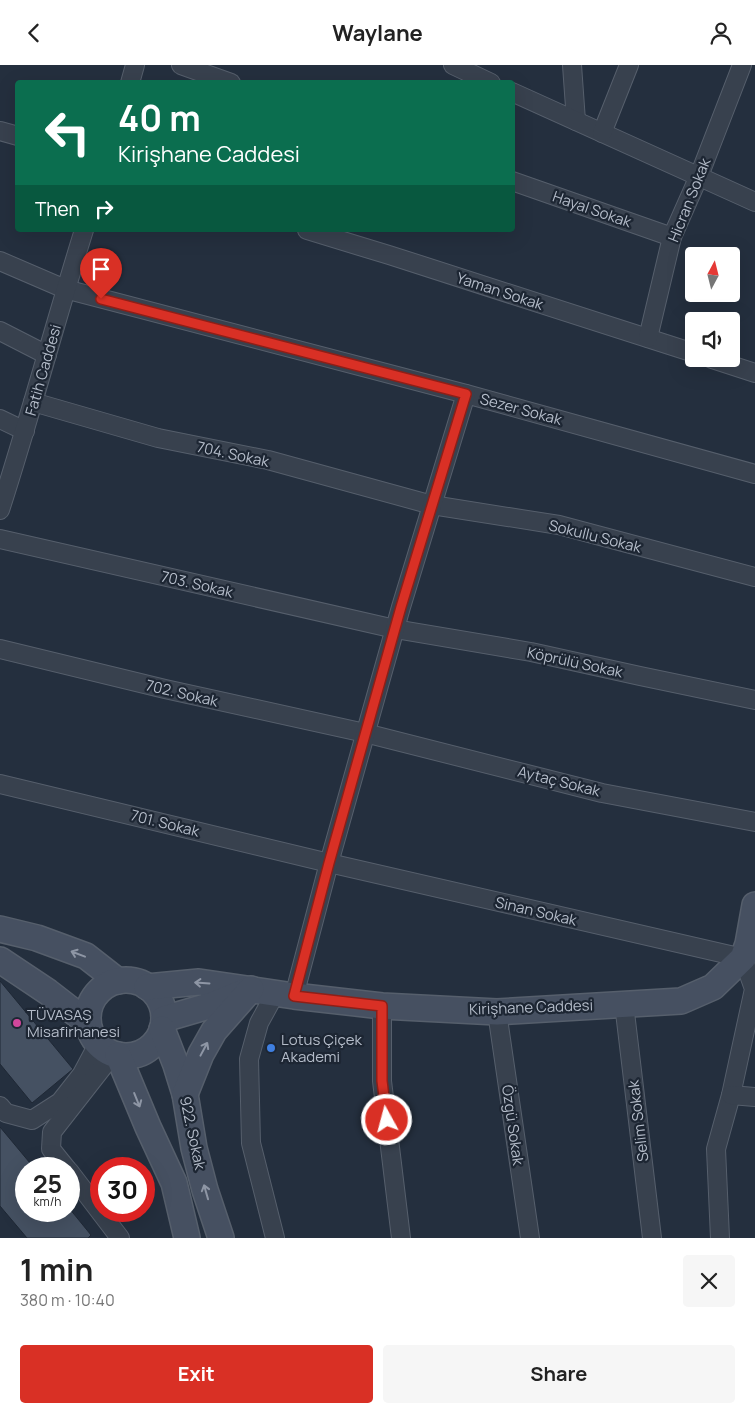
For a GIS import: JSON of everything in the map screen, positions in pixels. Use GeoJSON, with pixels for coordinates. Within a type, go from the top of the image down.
{"type":"FeatureCollection","features":[{"type":"Feature","properties":{"kind":"street"},"geometry":{"type":"LineString","coordinates":[[131,80],[135,65]]}},
{"type":"Feature","properties":{"kind":"street"},"geometry":{"type":"LineString","coordinates":[[180,65],[222,80]]}},
{"type":"Feature","properties":{"kind":"street"},"geometry":{"type":"LineString","coordinates":[[453,65],[486,80]]}},
{"type":"Feature","properties":{"kind":"street"},"geometry":{"type":"LineString","coordinates":[[572,65],[576,121]]}},
{"type":"Feature","properties":{"kind":"street"},"geometry":{"type":"LineString","coordinates":[[602,133],[629,65]]}},
{"type":"Feature","properties":{"kind":"street","name":"Hicran Sokak"},"geometry":{"type":"LineString","coordinates":[[648,338],[672,237],[699,176],[742,65]]}},
{"type":"Feature","properties":{"kind":"street"},"geometry":{"type":"LineString","coordinates":[[515,93],[755,201]]}},
{"type":"Feature","properties":{"kind":"street"},"geometry":{"type":"LineString","coordinates":[[0,131],[15,136]]}},
{"type":"Feature","properties":{"kind":"street","name":"Hayal Sokak"},"geometry":{"type":"LineString","coordinates":[[515,182],[672,237]]}},
{"type":"Feature","properties":{"kind":"street","name":"Fatih Caddesi"},"geometry":{"type":"LineString","coordinates":[[0,510],[83,232]]}},
{"type":"Feature","properties":{"kind":"street","name":"Yaman Sokak"},"geometry":{"type":"LineString","coordinates":[[314,232],[685,350]]}},
{"type":"Feature","properties":{"kind":"street","name":"Sezer Sokak"},"geometry":{"type":"LineString","coordinates":[[0,261],[65,289],[466,394],[755,474]]}},
{"type":"Feature","properties":{"kind":"street"},"geometry":{"type":"LineString","coordinates":[[0,331],[47,355]]}},
{"type":"Feature","properties":{"kind":"street"},"geometry":{"type":"LineString","coordinates":[[737,367],[755,373]]}},
{"type":"Feature","properties":{"kind":"street"},"geometry":{"type":"LineString","coordinates":[[275,1238],[251,1143],[249,1059],[259,1023],[285,994],[329,863],[395,629],[466,394]]}},
{"type":"Feature","properties":{"kind":"street","name":"704. Sokak"},"geometry":{"type":"LineString","coordinates":[[33,402],[158,438],[268,460],[432,505]]}},
{"type":"Feature","properties":{"kind":"street"},"geometry":{"type":"LineString","coordinates":[[0,419],[25,431]]}},
{"type":"Feature","properties":{"kind":"street","name":"Sokullu Sokak"},"geometry":{"type":"LineString","coordinates":[[432,505],[559,525],[755,577]]}},
{"type":"Feature","properties":{"kind":"street","name":"703. Sokak"},"geometry":{"type":"LineString","coordinates":[[0,539],[395,629]]}},
{"type":"Feature","properties":{"kind":"street","name":"Köprülü Sokak"},"geometry":{"type":"LineString","coordinates":[[395,629],[531,652],[755,700]]}},
{"type":"Feature","properties":{"kind":"street","name":"702. Sokak"},"geometry":{"type":"LineString","coordinates":[[0,649],[165,689],[365,733]]}},
{"type":"Feature","properties":{"kind":"street","name":"Aytaç Sokak"},"geometry":{"type":"LineString","coordinates":[[365,733],[602,793],[755,822]]}},
{"type":"Feature","properties":{"kind":"street","name":"701. Sokak"},"geometry":{"type":"LineString","coordinates":[[0,784],[329,863]]}},
{"type":"Feature","properties":{"kind":"street","name":"Sinan Sokak"},"geometry":{"type":"LineString","coordinates":[[329,863],[749,949]]}},
{"type":"Feature","properties":{"kind":"street"},"geometry":{"type":"LineString","coordinates":[[720,1238],[716,1149],[731,1095],[754,989],[749,949],[755,905]]}},
{"type":"Feature","properties":{"kind":"street"},"geometry":{"type":"LineString","coordinates":[[0,929],[37,938],[86,956],[118,981]]}},
{"type":"Feature","properties":{"kind":"street","name":"Kirişhane Caddesi"},"geometry":{"type":"LineString","coordinates":[[147,987],[199,982],[382,1006],[497,1011],[681,1001],[713,987],[749,949]]}},
{"type":"Feature","properties":{"kind":"street"},"geometry":{"type":"LineString","coordinates":[[0,960],[48,992],[104,1044],[129,1055],[140,1053],[158,1039],[163,1024],[163,1009],[154,993],[138,982],[128,980],[108,984],[98,991],[88,1011],[104,1044]]}},
{"type":"Feature","properties":{"kind":"street"},"geometry":{"type":"LineString","coordinates":[[163,1024],[251,989]]}},
{"type":"Feature","properties":{"kind":"street"},"geometry":{"type":"LineString","coordinates":[[185,1095],[201,1054],[214,1031],[251,989]]}},
{"type":"Feature","properties":{"kind":"street","name":"Selim Sokak"},"geometry":{"type":"LineString","coordinates":[[624,1004],[652,1238]]}},
{"type":"Feature","properties":{"kind":"street"},"geometry":{"type":"LineString","coordinates":[[382,1006],[382,1081],[401,1238]]}},
{"type":"Feature","properties":{"kind":"street","name":"Özgü Sokak"},"geometry":{"type":"LineString","coordinates":[[497,1011],[530,1238]]}},
{"type":"Feature","properties":{"kind":"street","name":"922. Sokak"},"geometry":{"type":"LineString","coordinates":[[163,1024],[185,1095],[194,1148],[205,1190],[221,1238]]}},
{"type":"Feature","properties":{"kind":"street"},"geometry":{"type":"LineString","coordinates":[[0,1106],[6,1113],[32,1120],[60,1102],[104,1044]]}},
{"type":"Feature","properties":{"kind":"street"},"geometry":{"type":"LineString","coordinates":[[57,1157],[51,1149],[52,1132],[104,1044]]}},
{"type":"Feature","properties":{"kind":"street","name":"922. Sokak"},"geometry":{"type":"LineString","coordinates":[[104,1044],[148,1127],[174,1183],[187,1238]]}},
{"type":"Feature","properties":{"kind":"street"},"geometry":{"type":"LineString","coordinates":[[731,1095],[755,1097]]}},
{"type":"Feature","properties":{"kind":"street"},"geometry":{"type":"LineString","coordinates":[[80,1186],[120,1238]]}},
{"type":"Feature","properties":{"kind":"building","name":"TÜVASAŞ Misafirhanesi"},"geometry":{"type":"Polygon","coordinates":[[[0,981],[73,1069],[32,1103],[0,1064],[0,981]]]}},
{"type":"Feature","properties":{"kind":"building"},"geometry":{"type":"Polygon","coordinates":[[[0,1127],[25,1157],[15,1157],[15,1222],[80,1222],[91,1235],[88,1238],[27,1238],[0,1206],[0,1127]]]}},
{"type":"Feature","properties":{"kind":"place","name":"TÜVASAŞ Misafirhanesi"},"geometry":{"type":"Point","coordinates":[17,1023]}},
{"type":"Feature","properties":{"kind":"place","name":"Lotus Çiçek Akademi"},"geometry":{"type":"Point","coordinates":[271,1048]}},
{"type":"Feature","properties":{"kind":"route"},"geometry":{"type":"LineString","coordinates":[[101,299],[466,394],[401,607],[329,863],[294,996],[382,1006],[382,1081],[387,1120]]}}]}
